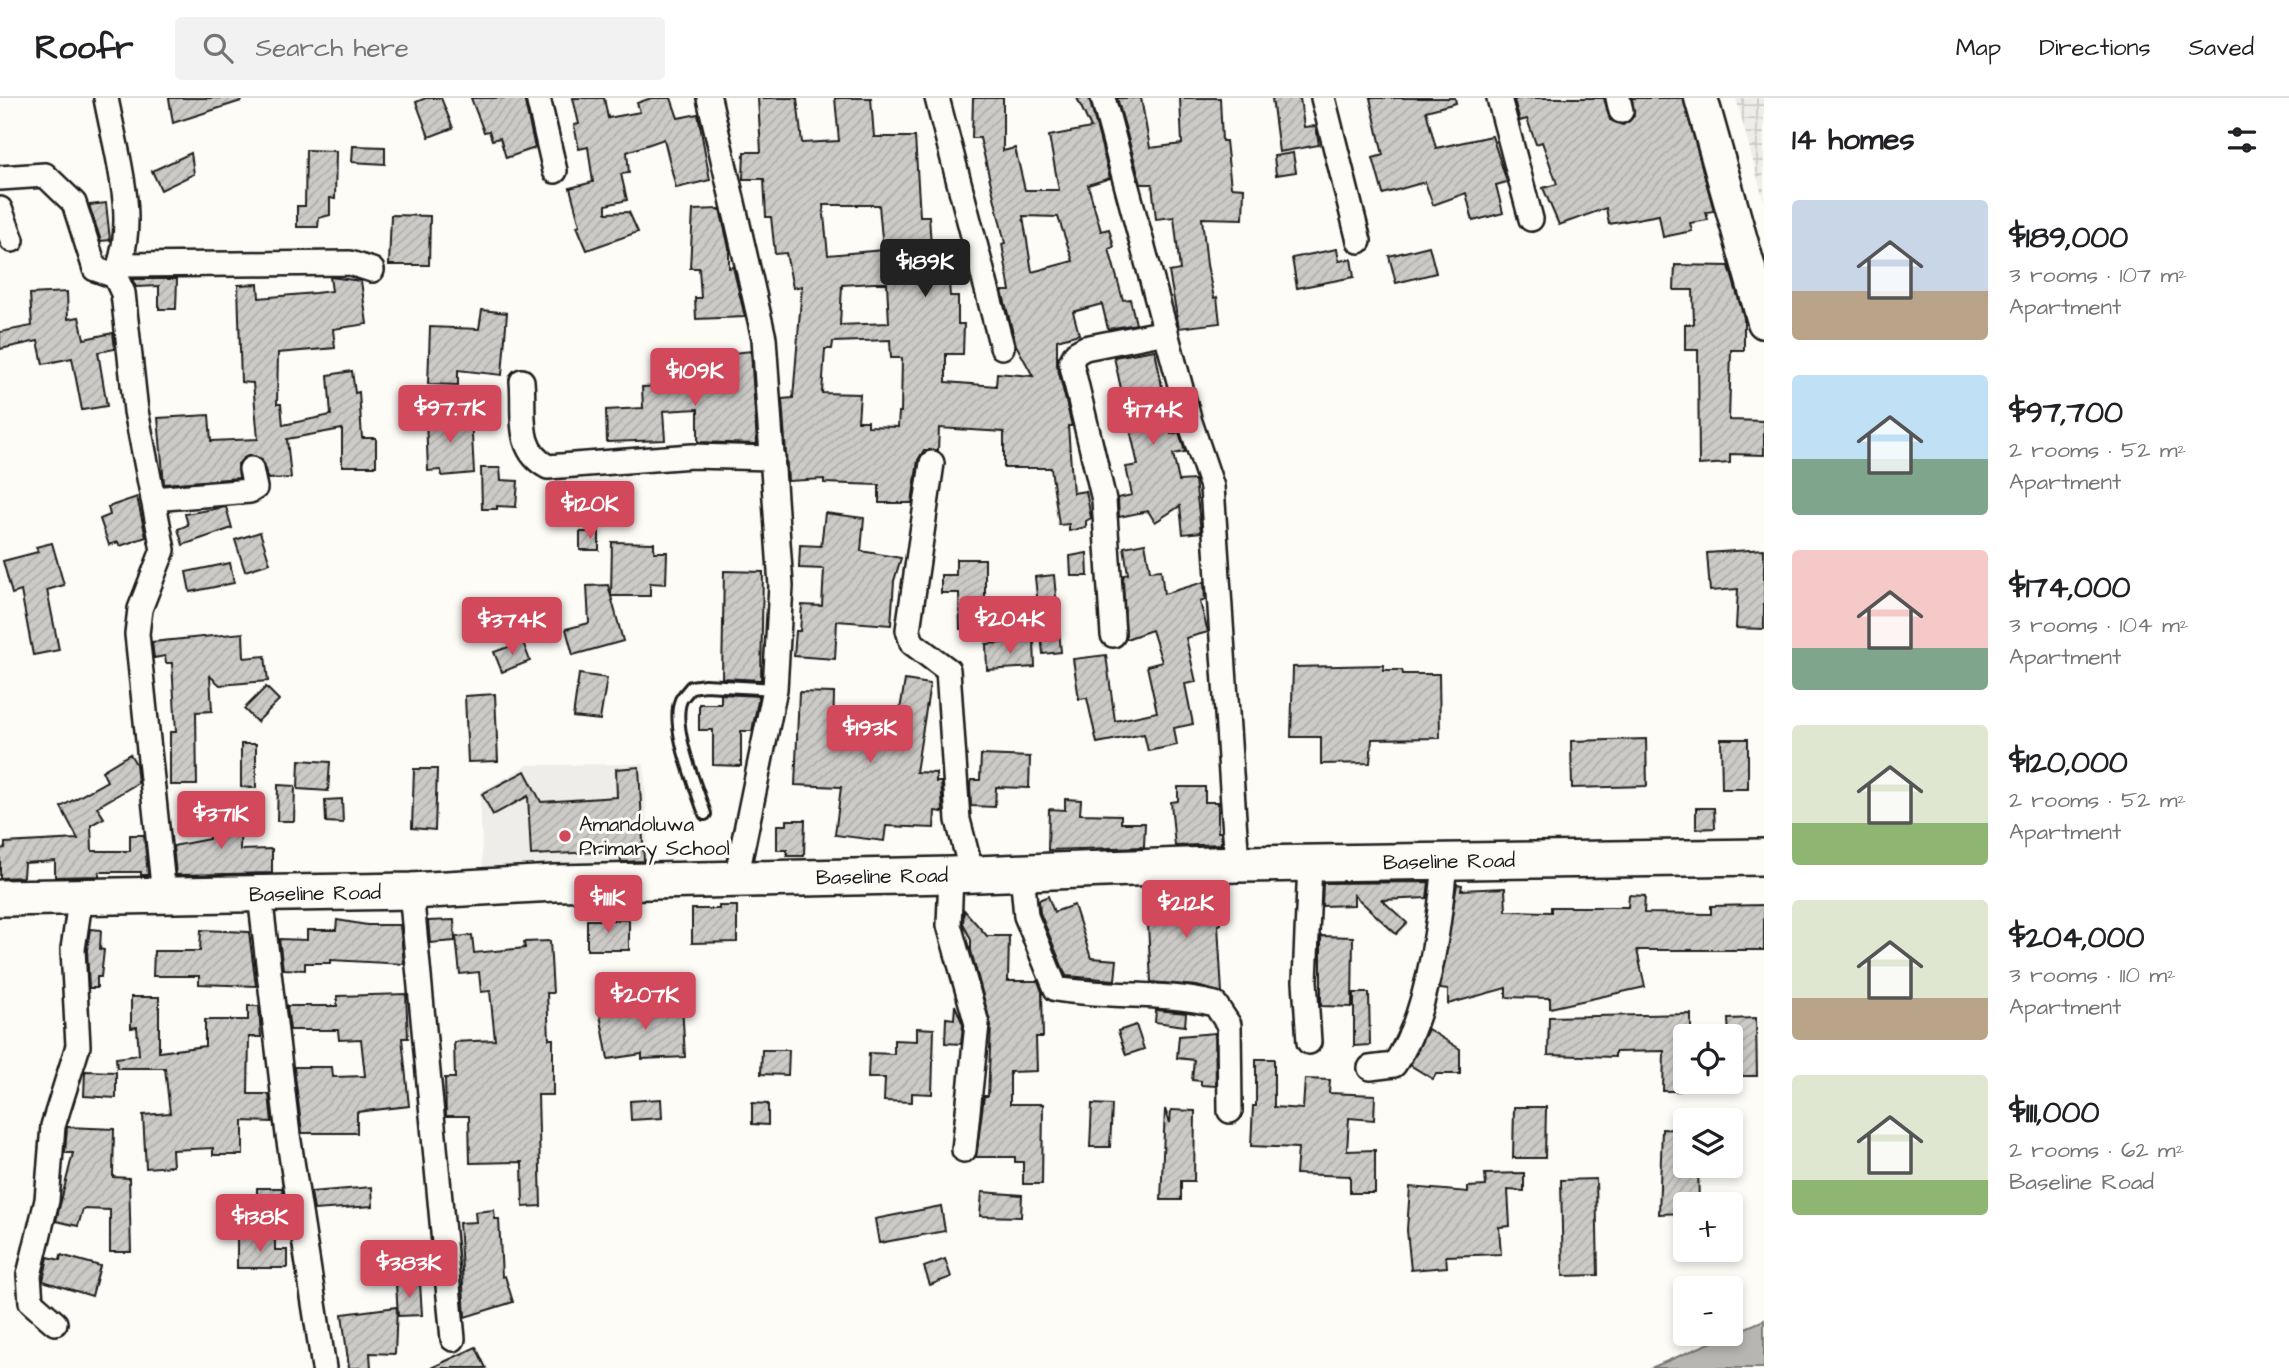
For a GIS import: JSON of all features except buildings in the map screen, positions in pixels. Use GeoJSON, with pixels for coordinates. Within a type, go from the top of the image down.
{"type":"FeatureCollection","features":[{"type":"Feature","properties":{"kind":"main road","name":"Baseline Road"},"geometry":{"type":"LineString","coordinates":[[0,898],[411,891],[555,883],[961,875],[1237,864],[1764,857]]}},
{"type":"Feature","properties":{"kind":"street"},"geometry":{"type":"LineString","coordinates":[[106,98],[127,213],[118,270],[136,411],[163,550],[140,609],[137,634],[164,895]]}},
{"type":"Feature","properties":{"kind":"street"},"geometry":{"type":"LineString","coordinates":[[538,98],[555,171]]}},
{"type":"Feature","properties":{"kind":"street"},"geometry":{"type":"LineString","coordinates":[[709,98],[764,338],[781,586],[775,689],[736,879]]}},
{"type":"Feature","properties":{"kind":"street"},"geometry":{"type":"LineString","coordinates":[[937,98],[1002,347]]}},
{"type":"Feature","properties":{"kind":"street"},"geometry":{"type":"LineString","coordinates":[[1103,98],[1190,422],[1212,487],[1237,864]]}},
{"type":"Feature","properties":{"kind":"street"},"geometry":{"type":"LineString","coordinates":[[1322,98],[1359,241]]}},
{"type":"Feature","properties":{"kind":"street"},"geometry":{"type":"LineString","coordinates":[[1499,98],[1531,219]]}},
{"type":"Feature","properties":{"kind":"street"},"geometry":{"type":"LineString","coordinates":[[1701,98],[1764,322]]}},
{"type":"Feature","properties":{"kind":"street"},"geometry":{"type":"LineString","coordinates":[[0,178],[45,175],[74,203],[95,269],[350,263],[372,270]]}},
{"type":"Feature","properties":{"kind":"street"},"geometry":{"type":"LineString","coordinates":[[0,209],[12,240]]}},
{"type":"Feature","properties":{"kind":"street"},"geometry":{"type":"LineString","coordinates":[[1113,635],[1104,500],[1071,362],[1076,353],[1085,348],[1166,332]]}},
{"type":"Feature","properties":{"kind":"street"},"geometry":{"type":"LineString","coordinates":[[522,381],[524,438],[534,460],[548,467],[692,456],[773,458]]}},
{"type":"Feature","properties":{"kind":"street"},"geometry":{"type":"LineString","coordinates":[[932,463],[908,630],[912,643],[948,670],[961,875],[949,925],[977,1024],[964,1150]]}},
{"type":"Feature","properties":{"kind":"street"},"geometry":{"type":"LineString","coordinates":[[153,499],[250,491],[255,488],[251,469]]}},
{"type":"Feature","properties":{"kind":"street"},"geometry":{"type":"LineString","coordinates":[[1370,1068],[1394,1065],[1408,1041],[1432,960],[1445,861]]}},
{"type":"Feature","properties":{"kind":"street"},"geometry":{"type":"LineString","coordinates":[[1309,1042],[1306,981],[1310,863]]}},
{"type":"Feature","properties":{"kind":"street"},"geometry":{"type":"LineString","coordinates":[[1021,873],[1026,916],[1056,989],[1091,995],[1192,998],[1215,1004],[1229,1025],[1230,1111]]}},
{"type":"Feature","properties":{"kind":"street"},"geometry":{"type":"LineString","coordinates":[[411,891],[453,1339]]}},
{"type":"Feature","properties":{"kind":"street"},"geometry":{"type":"LineString","coordinates":[[54,1323],[31,1303],[29,1275],[47,1200],[53,1126],[78,1046],[73,949],[81,895]]}},
{"type":"Feature","properties":{"kind":"street"},"geometry":{"type":"LineString","coordinates":[[260,895],[288,1135],[324,1368]]}},
{"type":"Feature","properties":{"kind":"lane"},"geometry":{"type":"LineString","coordinates":[[705,814],[680,735],[678,715],[681,700],[691,687],[705,685],[775,689]]}},
{"type":"Feature","properties":{"kind":"shaded area"},"geometry":{"type":"Polygon","coordinates":[[[1736,98],[1764,98],[1764,202],[1736,98]]]}},
{"type":"Feature","properties":{"kind":"shaded area","name":"Amandoluwa Primary School"},"geometry":{"type":"Polygon","coordinates":[[[644,764],[650,881],[483,881],[480,792],[528,765],[644,764]]]}},
{"type":"Feature","properties":{"kind":"shaded area"},"geometry":{"type":"Polygon","coordinates":[[[1764,1320],[1764,1368],[1651,1368],[1703,1346],[1743,1346],[1743,1329],[1764,1320]]]}},
{"type":"Feature","properties":{"kind":"place","name":"Amandoluwa Primary School"},"geometry":{"type":"Point","coordinates":[565,836]}}]}
